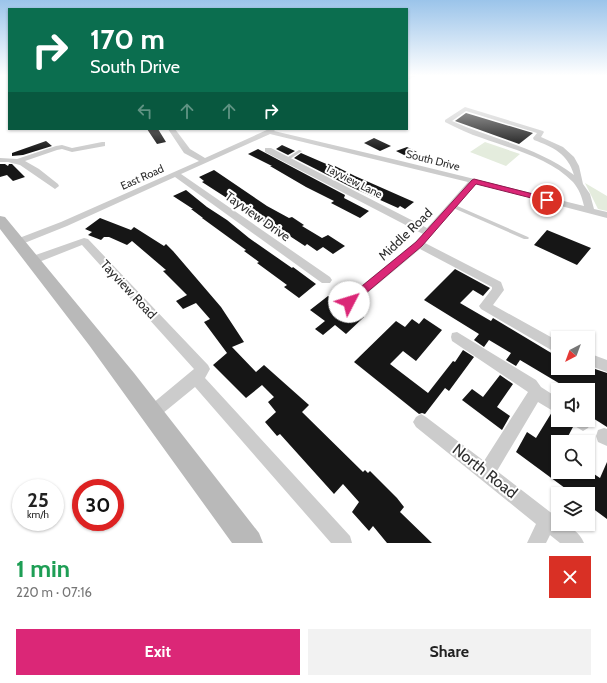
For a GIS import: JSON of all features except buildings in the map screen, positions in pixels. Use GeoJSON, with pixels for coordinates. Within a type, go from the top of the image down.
{"type":"FeatureCollection","features":[{"type":"Feature","properties":{"kind":"street"},"geometry":{"type":"LineString","coordinates":[[579,184],[578,172],[572,159],[562,149],[552,143],[537,138],[541,132],[465,109],[447,122],[527,152],[558,166],[579,184],[590,202],[590,211]]}},
{"type":"Feature","properties":{"kind":"street"},"geometry":{"type":"LineString","coordinates":[[172,130],[187,151],[205,161]]}},
{"type":"Feature","properties":{"kind":"street","name":"East Road"},"geometry":{"type":"LineString","coordinates":[[18,242],[64,224],[271,131]]}},
{"type":"Feature","properties":{"kind":"street","name":"South Drive"},"geometry":{"type":"LineString","coordinates":[[271,131],[607,215]]}},
{"type":"Feature","properties":{"kind":"street"},"geometry":{"type":"LineString","coordinates":[[0,160],[20,160],[56,148],[73,150],[102,144]]}},
{"type":"Feature","properties":{"kind":"street","name":"Tayview Lane"},"geometry":{"type":"LineString","coordinates":[[268,150],[429,233]]}},
{"type":"Feature","properties":{"kind":"street"},"geometry":{"type":"LineString","coordinates":[[20,160],[54,186]]}},
{"type":"Feature","properties":{"kind":"street","name":"Tayview Drive"},"geometry":{"type":"LineString","coordinates":[[175,174],[326,280]]}},
{"type":"Feature","properties":{"kind":"street","name":"Middle Road"},"geometry":{"type":"LineString","coordinates":[[349,302],[419,244],[474,181]]}},
{"type":"Feature","properties":{"kind":"street"},"geometry":{"type":"LineString","coordinates":[[0,220],[34,260],[249,543]]}},
{"type":"Feature","properties":{"kind":"street","name":"Tayview Road"},"geometry":{"type":"LineString","coordinates":[[34,260],[84,241],[203,369],[196,378]]}},
{"type":"Feature","properties":{"kind":"street"},"geometry":{"type":"LineString","coordinates":[[419,244],[497,285],[498,290],[485,306],[551,344]]}},
{"type":"Feature","properties":{"kind":"street"},"geometry":{"type":"LineString","coordinates":[[457,337],[531,385],[536,392],[551,402]]}},
{"type":"Feature","properties":{"kind":"street"},"geometry":{"type":"LineString","coordinates":[[595,362],[607,366]]}},
{"type":"Feature","properties":{"kind":"street"},"geometry":{"type":"LineString","coordinates":[[152,414],[196,378],[343,543]]}},
{"type":"Feature","properties":{"kind":"street"},"geometry":{"type":"LineString","coordinates":[[487,474],[507,438],[536,392]]}},
{"type":"Feature","properties":{"kind":"street","name":"North Road"},"geometry":{"type":"LineString","coordinates":[[421,422],[575,543]]}},
{"type":"Feature","properties":{"kind":"street"},"geometry":{"type":"LineString","coordinates":[[536,543],[548,521]]}},
{"type":"Feature","properties":{"kind":"lane"},"geometry":{"type":"LineString","coordinates":[[286,160],[300,151]]}},
{"type":"Feature","properties":{"kind":"lane"},"geometry":{"type":"LineString","coordinates":[[453,206],[526,238]]}},
{"type":"Feature","properties":{"kind":"green space"},"geometry":{"type":"Polygon","coordinates":[[[485,142],[520,154],[506,166],[470,152],[485,142]]]}},
{"type":"Feature","properties":{"kind":"green space"},"geometry":{"type":"Polygon","coordinates":[[[585,183],[607,196],[607,211],[598,209],[585,183]]]}},
{"type":"Feature","properties":{"kind":"route"},"geometry":{"type":"LineString","coordinates":[[349,302],[419,244],[474,181],[547,200]]}}]}
